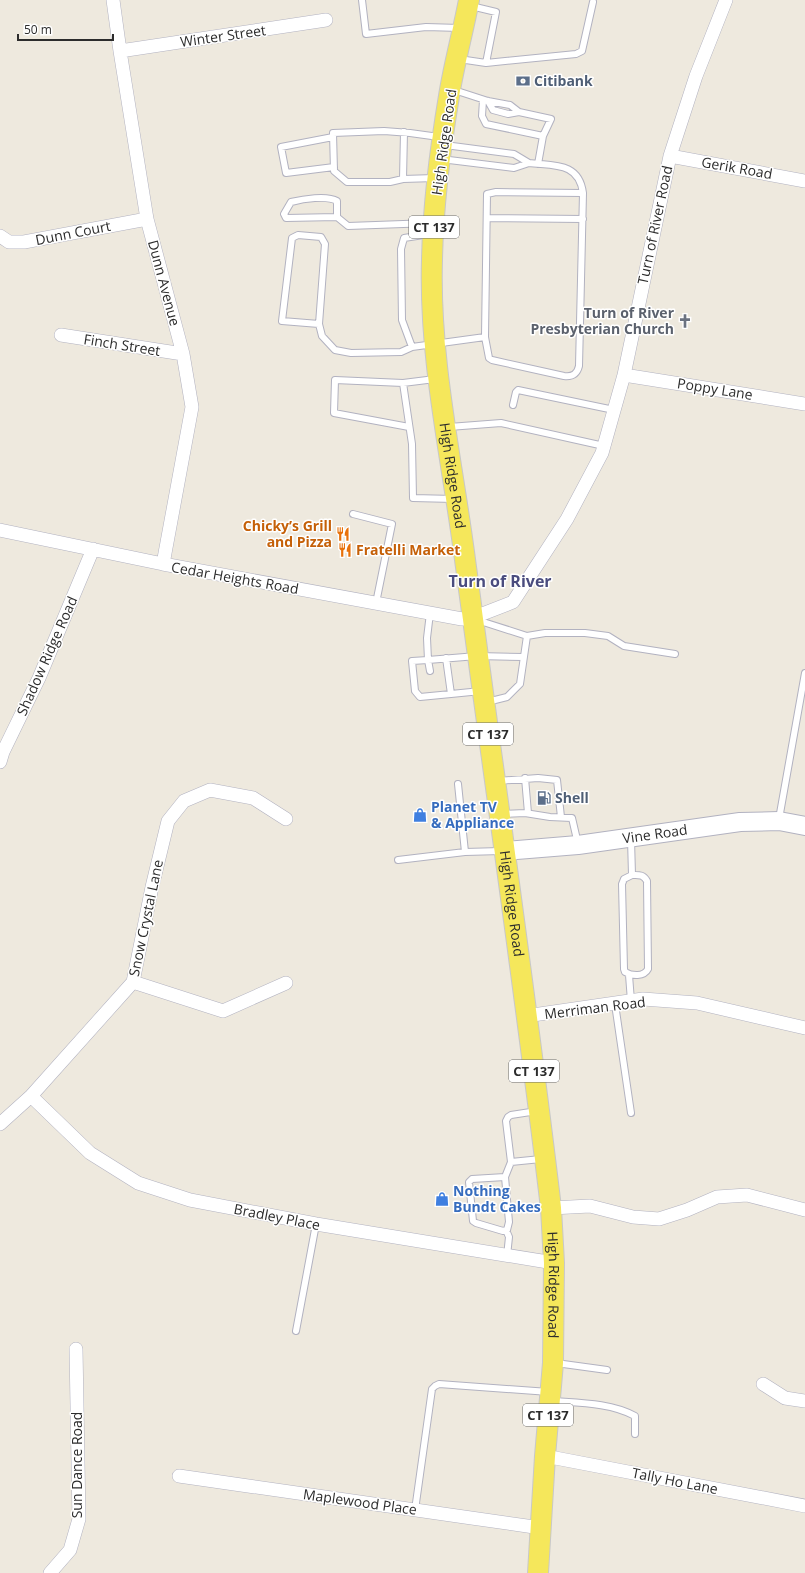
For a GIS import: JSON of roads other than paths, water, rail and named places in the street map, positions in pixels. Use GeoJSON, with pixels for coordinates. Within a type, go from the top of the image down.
{"type":"FeatureCollection","features":[{"type":"Feature","properties":{"kind":"main road","name":"High Ridge Road"},"geometry":{"type":"LineString","coordinates":[[469,2],[450,89],[437,178],[432,263],[434,344],[505,851],[551,1208],[554,1263],[553,1363],[545,1456],[538,1573]]}},
{"type":"Feature","properties":{"kind":"street","name":"Dunn Avenue"},"geometry":{"type":"LineString","coordinates":[[113,0],[147,219],[183,354],[192,407],[163,564]]}},
{"type":"Feature","properties":{"kind":"street","name":"Turn of River Road"},"geometry":{"type":"LineString","coordinates":[[472,618],[513,602],[567,519],[602,453],[624,375],[670,156],[696,76],[726,0]]}},
{"type":"Feature","properties":{"kind":"street","name":"Winter Street"},"geometry":{"type":"LineString","coordinates":[[120,51],[326,20]]}},
{"type":"Feature","properties":{"kind":"street","name":"Gerik Road"},"geometry":{"type":"LineString","coordinates":[[670,156],[805,181]]}},
{"type":"Feature","properties":{"kind":"street","name":"Dunn Court"},"geometry":{"type":"LineString","coordinates":[[0,236],[9,242],[24,242],[147,219]]}},
{"type":"Feature","properties":{"kind":"street","name":"Finch Street"},"geometry":{"type":"LineString","coordinates":[[61,335],[183,354]]}},
{"type":"Feature","properties":{"kind":"street","name":"Poppy Lane"},"geometry":{"type":"LineString","coordinates":[[624,375],[805,404]]}},
{"type":"Feature","properties":{"kind":"street","name":"Cedar Heights Road"},"geometry":{"type":"LineString","coordinates":[[0,530],[163,564],[376,604],[462,619],[472,618]]}},
{"type":"Feature","properties":{"kind":"street","name":"Shadow Ridge Road"},"geometry":{"type":"LineString","coordinates":[[0,762],[3,752],[40,678],[93,549]]}},
{"type":"Feature","properties":{"kind":"street","name":"Snow Crystal Lane"},"geometry":{"type":"LineString","coordinates":[[0,1124],[31,1096],[133,982],[152,887],[168,821],[184,801],[210,790],[253,798],[286,819]]}},
{"type":"Feature","properties":{"kind":"street","name":"Vine Road"},"geometry":{"type":"LineString","coordinates":[[505,851],[578,845],[740,822],[779,821],[805,826]]}},
{"type":"Feature","properties":{"kind":"street"},"geometry":{"type":"LineString","coordinates":[[133,982],[223,1010],[286,983]]}},
{"type":"Feature","properties":{"kind":"street","name":"Merriman Road"},"geometry":{"type":"LineString","coordinates":[[526,1016],[642,999],[697,1003],[805,1028]]}},
{"type":"Feature","properties":{"kind":"street","name":"Bradley Place"},"geometry":{"type":"LineString","coordinates":[[31,1096],[90,1152],[138,1182],[190,1200],[316,1224],[554,1263]]}},
{"type":"Feature","properties":{"kind":"street"},"geometry":{"type":"LineString","coordinates":[[551,1208],[590,1206],[633,1217],[659,1219],[687,1210],[717,1197],[747,1195],[805,1210]]}},
{"type":"Feature","properties":{"kind":"street","name":"Sun Dance Road"},"geometry":{"type":"LineString","coordinates":[[50,1573],[70,1550],[79,1519],[76,1349]]}},
{"type":"Feature","properties":{"kind":"street"},"geometry":{"type":"LineString","coordinates":[[762,1384],[785,1398],[805,1401]]}},
{"type":"Feature","properties":{"kind":"street","name":"Tally Ho Lane"},"geometry":{"type":"LineString","coordinates":[[545,1456],[805,1506]]}},
{"type":"Feature","properties":{"kind":"street","name":"Maplewood Place"},"geometry":{"type":"LineString","coordinates":[[179,1476],[541,1528]]}},
{"type":"Feature","properties":{"kind":"lane"},"geometry":{"type":"LineString","coordinates":[[362,0],[366,34],[426,27],[463,28]]}},
{"type":"Feature","properties":{"kind":"lane"},"geometry":{"type":"LineString","coordinates":[[469,2],[496,12],[486,63]]}},
{"type":"Feature","properties":{"kind":"lane"},"geometry":{"type":"LineString","coordinates":[[457,58],[486,63],[576,54],[582,51],[593,2]]}},
{"type":"Feature","properties":{"kind":"lane"},"geometry":{"type":"LineString","coordinates":[[450,89],[486,100],[493,110],[508,114],[519,112],[551,119],[543,136],[538,164]]}},
{"type":"Feature","properties":{"kind":"lane"},"geometry":{"type":"LineString","coordinates":[[486,100],[482,116],[486,124],[543,136]]}},
{"type":"Feature","properties":{"kind":"lane"},"geometry":{"type":"LineString","coordinates":[[437,178],[403,179],[390,182],[347,182],[334,172],[333,132],[404,132],[441,147],[514,168],[529,163]]}},
{"type":"Feature","properties":{"kind":"lane"},"geometry":{"type":"LineString","coordinates":[[403,179],[404,132]]}},
{"type":"Feature","properties":{"kind":"lane"},"geometry":{"type":"LineString","coordinates":[[333,137],[281,146],[286,173],[334,167]]}},
{"type":"Feature","properties":{"kind":"lane"},"geometry":{"type":"LineString","coordinates":[[441,147],[514,154],[529,163],[564,167],[576,173],[580,180],[583,194],[583,219],[580,359],[578,372],[570,376],[564,376],[492,360],[489,358],[485,337],[487,194],[583,194]]}},
{"type":"Feature","properties":{"kind":"lane"},"geometry":{"type":"LineString","coordinates":[[337,217],[337,201],[332,198],[304,199],[291,202],[284,214],[286,218],[337,217],[348,226],[434,228]]}},
{"type":"Feature","properties":{"kind":"lane"},"geometry":{"type":"LineString","coordinates":[[487,218],[583,219]]}},
{"type":"Feature","properties":{"kind":"lane"},"geometry":{"type":"LineString","coordinates":[[412,347],[402,320],[401,249],[404,238],[434,228]]}},
{"type":"Feature","properties":{"kind":"lane"},"geometry":{"type":"LineString","coordinates":[[319,324],[282,321],[292,238],[298,235],[321,237],[325,244],[319,324],[322,336],[335,350],[351,353],[401,352],[412,347],[485,337]]}},
{"type":"Feature","properties":{"kind":"lane"},"geometry":{"type":"LineString","coordinates":[[410,428],[334,413],[335,380],[403,384],[439,378]]}},
{"type":"Feature","properties":{"kind":"lane"},"geometry":{"type":"LineString","coordinates":[[403,384],[412,444],[413,498],[456,499]]}},
{"type":"Feature","properties":{"kind":"lane"},"geometry":{"type":"LineString","coordinates":[[513,406],[516,392],[518,390],[615,410]]}},
{"type":"Feature","properties":{"kind":"lane"},"geometry":{"type":"LineString","coordinates":[[445,427],[501,423],[604,446]]}},
{"type":"Feature","properties":{"kind":"lane"},"geometry":{"type":"LineString","coordinates":[[353,514],[392,524],[376,604]]}},
{"type":"Feature","properties":{"kind":"lane"},"geometry":{"type":"LineString","coordinates":[[430,613],[427,638],[430,671]]}},
{"type":"Feature","properties":{"kind":"lane"},"geometry":{"type":"LineString","coordinates":[[472,618],[527,636],[545,633],[585,633],[608,636],[624,646],[675,654]]}},
{"type":"Feature","properties":{"kind":"lane"},"geometry":{"type":"LineString","coordinates":[[523,657],[477,656],[412,661],[415,692],[420,697],[451,694],[483,697],[507,697],[520,684],[527,636]]}},
{"type":"Feature","properties":{"kind":"lane"},"geometry":{"type":"LineString","coordinates":[[446,658],[451,694]]}},
{"type":"Feature","properties":{"kind":"lane"},"geometry":{"type":"LineString","coordinates":[[779,821],[805,673]]}},
{"type":"Feature","properties":{"kind":"lane"},"geometry":{"type":"LineString","coordinates":[[432,688],[433,696]]}},
{"type":"Feature","properties":{"kind":"lane"},"geometry":{"type":"LineString","coordinates":[[525,778],[528,813]]}},
{"type":"Feature","properties":{"kind":"lane"},"geometry":{"type":"LineString","coordinates":[[494,781],[525,778],[557,780],[561,817]]}},
{"type":"Feature","properties":{"kind":"lane"},"geometry":{"type":"LineString","coordinates":[[458,784],[465,852]]}},
{"type":"Feature","properties":{"kind":"lane"},"geometry":{"type":"LineString","coordinates":[[499,814],[528,813],[572,818],[577,833],[578,845]]}},
{"type":"Feature","properties":{"kind":"lane"},"geometry":{"type":"LineString","coordinates":[[630,838],[632,875]]}},
{"type":"Feature","properties":{"kind":"lane"},"geometry":{"type":"LineString","coordinates":[[398,860],[465,852],[505,851]]}},
{"type":"Feature","properties":{"kind":"lane"},"geometry":{"type":"LineString","coordinates":[[632,875],[641,875],[645,877],[646,881],[648,969],[643,975],[629,975],[624,969],[622,884],[624,879],[632,875]]}},
{"type":"Feature","properties":{"kind":"lane"},"geometry":{"type":"LineString","coordinates":[[629,975],[631,1001]]}},
{"type":"Feature","properties":{"kind":"lane"},"geometry":{"type":"LineString","coordinates":[[615,1004],[631,1113]]}},
{"type":"Feature","properties":{"kind":"lane"},"geometry":{"type":"LineString","coordinates":[[507,1256],[509,1237],[506,1230],[509,1222],[505,1177],[511,1162],[506,1121],[508,1116],[511,1115],[539,1111]]}},
{"type":"Feature","properties":{"kind":"lane"},"geometry":{"type":"LineString","coordinates":[[511,1162],[545,1158]]}},
{"type":"Feature","properties":{"kind":"lane"},"geometry":{"type":"LineString","coordinates":[[505,1177],[472,1179],[469,1182],[469,1186],[473,1221],[503,1231],[506,1230]]}},
{"type":"Feature","properties":{"kind":"lane"},"geometry":{"type":"LineString","coordinates":[[296,1332],[316,1224]]}},
{"type":"Feature","properties":{"kind":"lane"},"geometry":{"type":"LineString","coordinates":[[553,1363],[608,1370]]}},
{"type":"Feature","properties":{"kind":"lane"},"geometry":{"type":"LineString","coordinates":[[415,1510],[432,1389],[439,1384],[550,1396],[625,1411],[635,1416],[636,1434]]}},
{"type":"Feature","properties":{"kind":"place","name":"Citibank"},"geometry":{"type":"Point","coordinates":[523,81]}},
{"type":"Feature","properties":{"kind":"place","name":"Turn of River Presbyterian Church"},"geometry":{"type":"Point","coordinates":[685,321]}},
{"type":"Feature","properties":{"kind":"place","name":"Chicky’s Grill and Pizza"},"geometry":{"type":"Point","coordinates":[343,534]}},
{"type":"Feature","properties":{"kind":"place","name":"Fratelli Market"},"geometry":{"type":"Point","coordinates":[345,550]}},
{"type":"Feature","properties":{"kind":"place","name":"Shell"},"geometry":{"type":"Point","coordinates":[544,798]}},
{"type":"Feature","properties":{"kind":"place","name":"Planet TV & Appliance"},"geometry":{"type":"Point","coordinates":[420,815]}},
{"type":"Feature","properties":{"kind":"place","name":"Nothing Bundt Cakes"},"geometry":{"type":"Point","coordinates":[442,1199]}},
{"type":"Feature","properties":{"kind":"district","name":"Turn of River"},"geometry":{"type":"Point","coordinates":[500,581]}}]}
